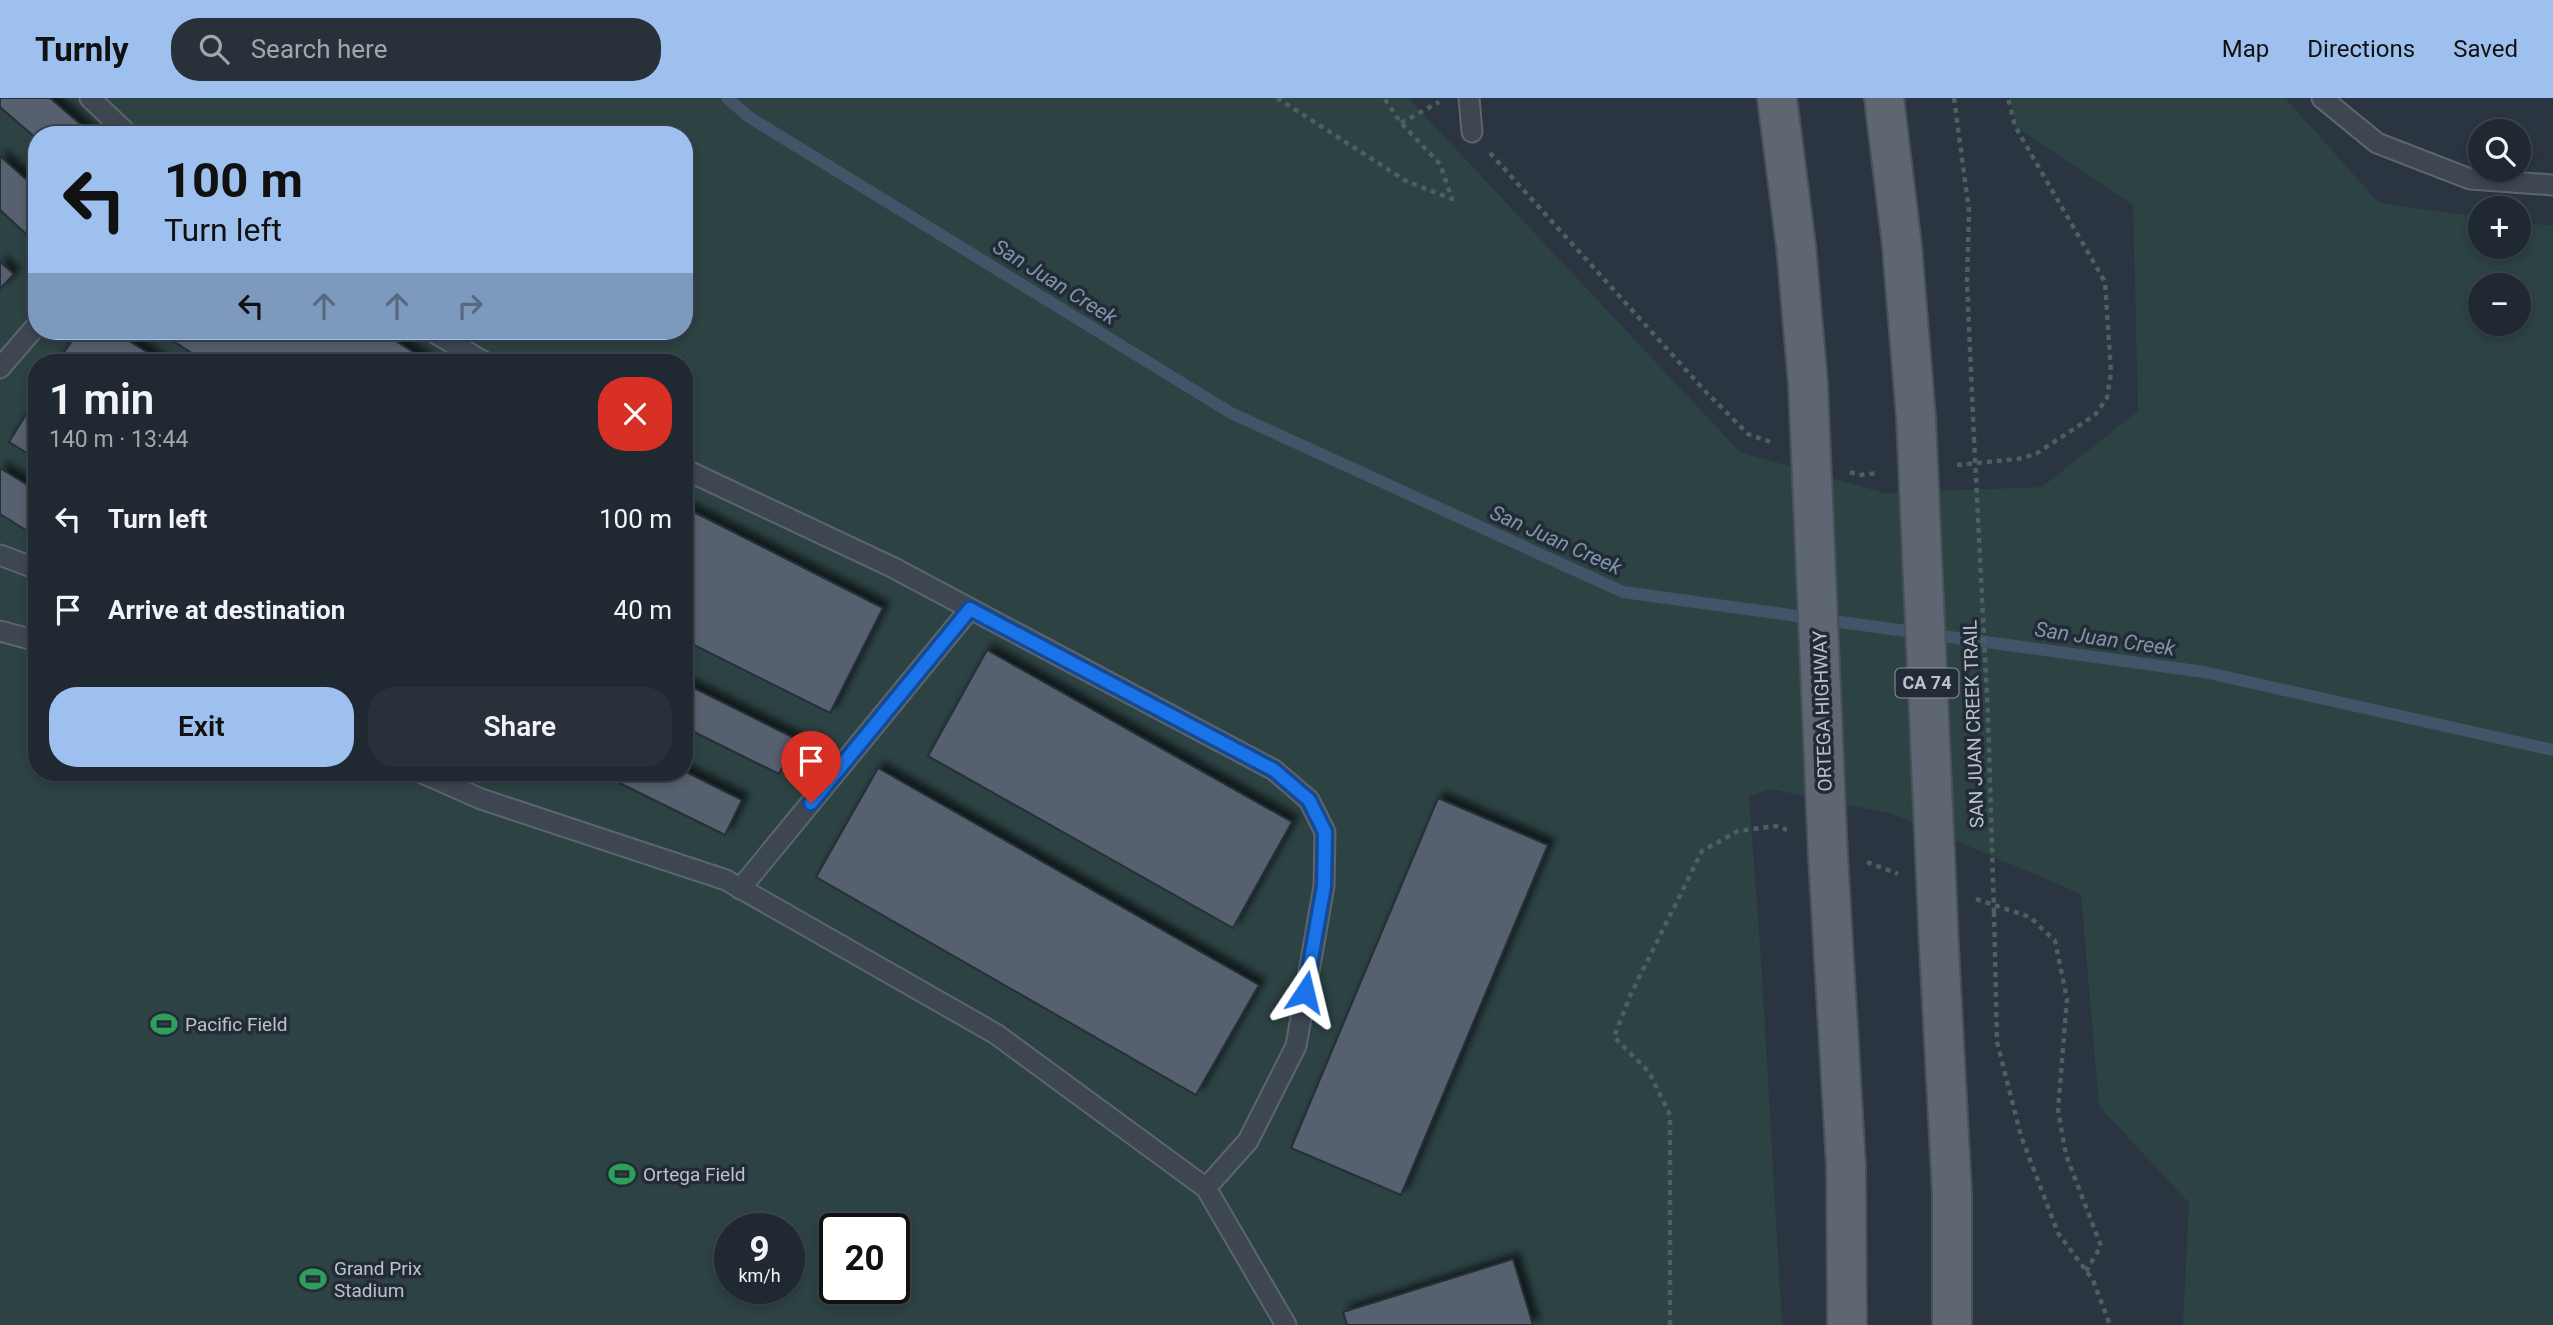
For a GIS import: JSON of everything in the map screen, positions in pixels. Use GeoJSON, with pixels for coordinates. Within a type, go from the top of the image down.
{"type":"FeatureCollection","features":[{"type":"Feature","properties":{"kind":"main road","name":"ORTEGA HIGHWAY"},"geometry":{"type":"LineString","coordinates":[[1777,98],[1796,246],[1808,384],[1846,1166],[1847,1325]]}},
{"type":"Feature","properties":{"kind":"main road","name":"CA 74"},"geometry":{"type":"LineString","coordinates":[[1884,98],[1902,246],[1916,418],[1952,1194],[1952,1325]]}},
{"type":"Feature","properties":{"kind":"lane"},"geometry":{"type":"LineString","coordinates":[[90,98],[120,126]]}},
{"type":"Feature","properties":{"kind":"lane"},"geometry":{"type":"LineString","coordinates":[[1469,98],[1472,132]]}},
{"type":"Feature","properties":{"kind":"lane"},"geometry":{"type":"LineString","coordinates":[[2322,98],[2377,143],[2470,179],[2553,185]]}},
{"type":"Feature","properties":{"kind":"lane"},"geometry":{"type":"LineString","coordinates":[[0,368],[28,335]]}},
{"type":"Feature","properties":{"kind":"lane"},"geometry":{"type":"LineString","coordinates":[[447,340],[471,354]]}},
{"type":"Feature","properties":{"kind":"lane"},"geometry":{"type":"LineString","coordinates":[[693,473],[892,567],[1274,770],[1309,800],[1325,832],[1324,886],[1296,1046],[1248,1142],[1206,1188]]}},
{"type":"Feature","properties":{"kind":"lane"},"geometry":{"type":"LineString","coordinates":[[0,555],[28,566]]}},
{"type":"Feature","properties":{"kind":"lane"},"geometry":{"type":"LineString","coordinates":[[740,889],[970,609]]}},
{"type":"Feature","properties":{"kind":"lane"},"geometry":{"type":"LineString","coordinates":[[0,631],[28,639]]}},
{"type":"Feature","properties":{"kind":"lane"},"geometry":{"type":"LineString","coordinates":[[440,781],[481,799],[726,880],[996,1034],[1206,1188],[1286,1325]]}},
{"type":"Feature","properties":{"kind":"path"},"geometry":{"type":"LineString","coordinates":[[1277,98],[1406,181],[1452,199],[1440,164],[1401,123],[1384,98]]}},
{"type":"Feature","properties":{"kind":"path","name":"SAN JUAN CREEK TRAIL"},"geometry":{"type":"LineString","coordinates":[[1954,98],[1969,211],[1967,282],[1988,716],[1997,1042],[2021,1136],[2058,1233],[2093,1280],[2110,1325]]}},
{"type":"Feature","properties":{"kind":"path"},"geometry":{"type":"LineString","coordinates":[[2008,98],[2015,126],[2105,282]]}},
{"type":"Feature","properties":{"kind":"path"},"geometry":{"type":"LineString","coordinates":[[1401,123],[1439,102]]}},
{"type":"Feature","properties":{"kind":"green space"},"geometry":{"type":"Polygon","coordinates":[[[0,98],[1408,98],[1740,452],[1884,493],[2042,487],[2138,411],[2133,205],[2015,126],[2011,98],[2285,98],[2379,203],[2468,215],[2468,259],[2531,259],[2531,223],[2553,226],[2553,1325],[2183,1325],[2189,1203],[2099,1106],[2081,894],[1892,814],[1771,789],[1749,796],[1782,1325],[0,1325],[0,98]]]}},
{"type":"Feature","properties":{"kind":"building"},"geometry":{"type":"Polygon","coordinates":[[[0,98],[50,98],[83,126],[28,126],[28,131],[0,107],[0,98]]]}},
{"type":"Feature","properties":{"kind":"building"},"geometry":{"type":"Polygon","coordinates":[[[0,156],[28,181],[28,236],[0,210],[0,156]]]}},
{"type":"Feature","properties":{"kind":"building"},"geometry":{"type":"Polygon","coordinates":[[[0,262],[14,274],[0,289],[0,262]]]}},
{"type":"Feature","properties":{"kind":"building"},"geometry":{"type":"Polygon","coordinates":[[[72,340],[128,340],[150,354],[63,354],[72,340]]]}},
{"type":"Feature","properties":{"kind":"building"},"geometry":{"type":"Polygon","coordinates":[[[171,340],[394,340],[416,354],[193,354],[171,340]]]}},
{"type":"Feature","properties":{"kind":"building"},"geometry":{"type":"Polygon","coordinates":[[[28,411],[28,454],[9,442],[28,411]]]}},
{"type":"Feature","properties":{"kind":"building"},"geometry":{"type":"Polygon","coordinates":[[[0,468],[28,485],[28,531],[0,514],[0,468]]]}},
{"type":"Feature","properties":{"kind":"building"},"geometry":{"type":"Polygon","coordinates":[[[693,512],[883,608],[830,713],[693,644],[693,512]]]}},
{"type":"Feature","properties":{"kind":"building"},"geometry":{"type":"Polygon","coordinates":[[[987,650],[1292,822],[1233,928],[928,756],[987,650]]]}},
{"type":"Feature","properties":{"kind":"building"},"geometry":{"type":"Polygon","coordinates":[[[693,688],[796,739],[779,774],[693,731],[693,688]]]}},
{"type":"Feature","properties":{"kind":"building"},"geometry":{"type":"Polygon","coordinates":[[[878,768],[1259,985],[1196,1095],[816,877],[878,768]]]}},
{"type":"Feature","properties":{"kind":"building"},"geometry":{"type":"Polygon","coordinates":[[[693,776],[742,800],[725,835],[615,781],[693,781],[693,776]]]}},
{"type":"Feature","properties":{"kind":"building"},"geometry":{"type":"Polygon","coordinates":[[[1438,798],[1548,845],[1401,1195],[1291,1148],[1438,798]]]}},
{"type":"Feature","properties":{"kind":"building"},"geometry":{"type":"Polygon","coordinates":[[[1513,1259],[1533,1325],[1347,1325],[1343,1312],[1513,1259]]]}},
{"type":"Feature","properties":{"kind":"waterway","name":"San Juan Creek"},"geometry":{"type":"LineString","coordinates":[[727,98],[749,117],[1231,413],[1623,592],[2204,672],[2553,750]]}},
{"type":"Feature","properties":{"kind":"place","name":"Pacific Field"},"geometry":{"type":"Point","coordinates":[164,1024]}},
{"type":"Feature","properties":{"kind":"place","name":"Ortega Field"},"geometry":{"type":"Point","coordinates":[622,1174]}},
{"type":"Feature","properties":{"kind":"place","name":"Grand Prix Stadium"},"geometry":{"type":"Point","coordinates":[313,1279]}},
{"type":"Feature","properties":{"kind":"route"},"geometry":{"type":"LineString","coordinates":[[811,803],[970,609],[1274,770],[1309,800],[1325,832],[1324,886],[1305,992]]}}]}
